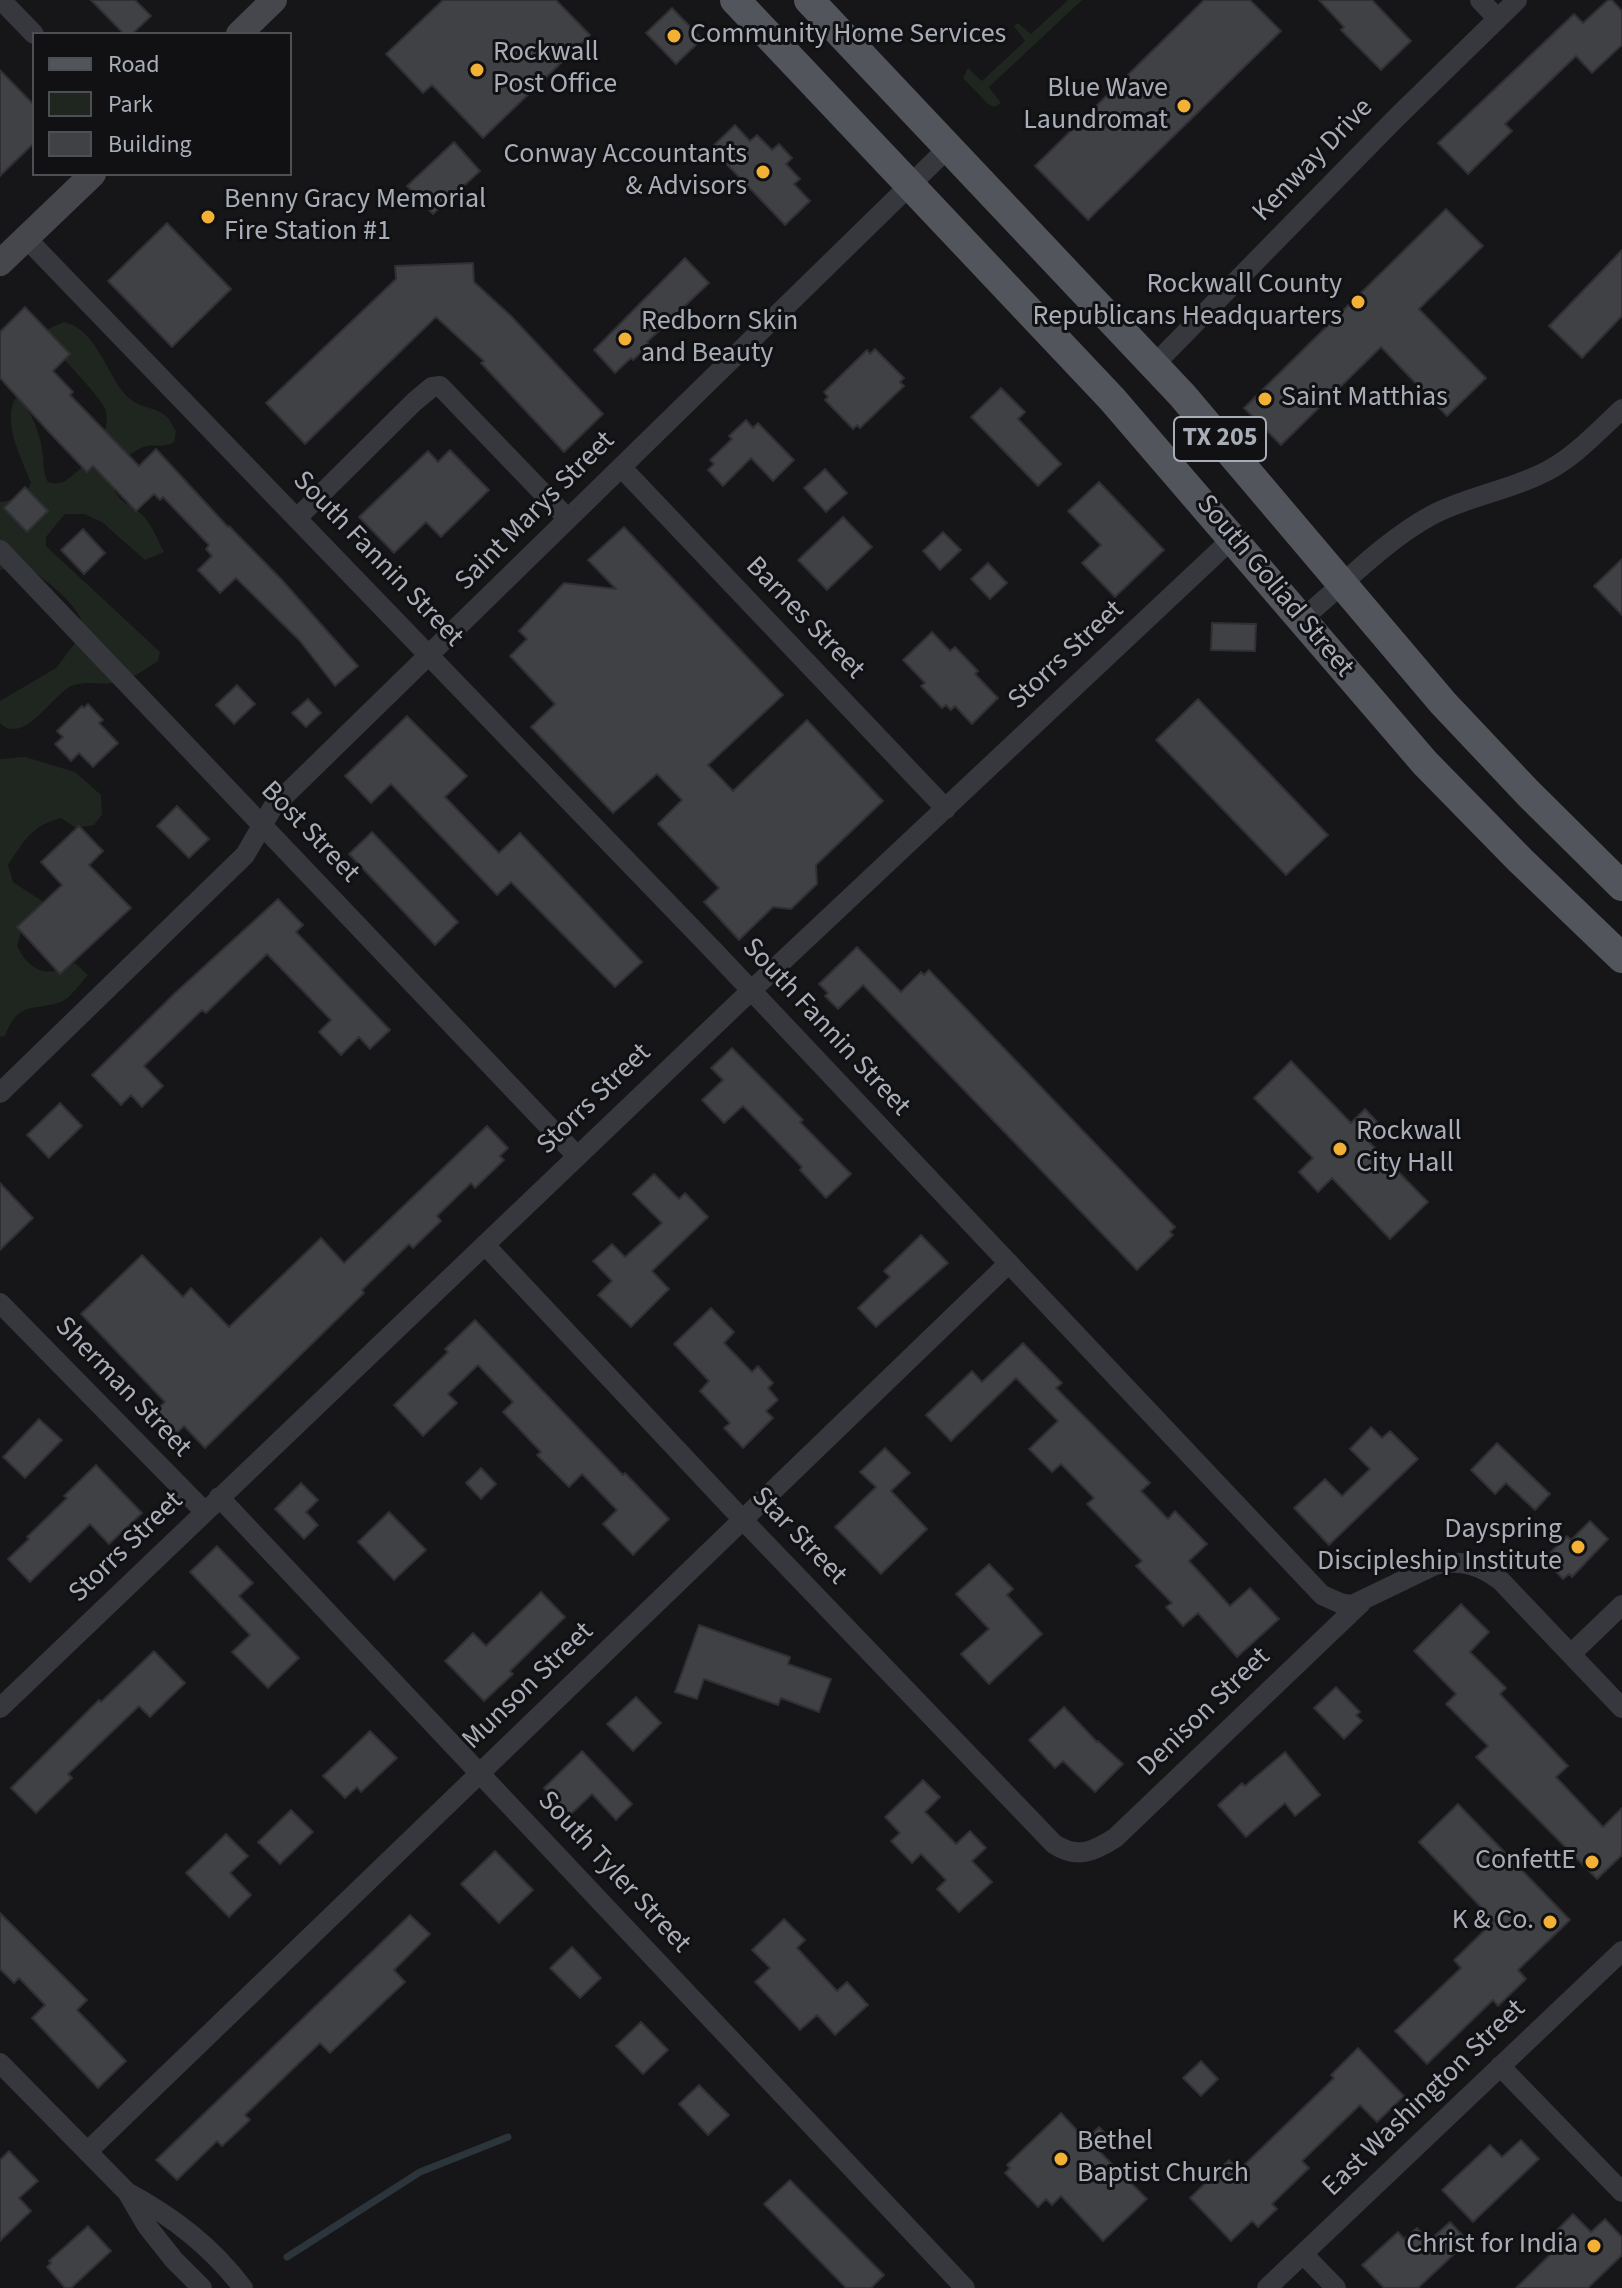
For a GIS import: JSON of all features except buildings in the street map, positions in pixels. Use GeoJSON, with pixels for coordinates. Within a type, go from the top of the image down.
{"type":"FeatureCollection","features":[{"type":"Feature","properties":{"kind":"main road","name":"South Goliad Street"},"geometry":{"type":"LineString","coordinates":[[735,0],[1082,366],[1234,537],[1425,763],[1622,958]]}},
{"type":"Feature","properties":{"kind":"main road","name":"South Goliad Street"},"geometry":{"type":"LineString","coordinates":[[809,0],[1154,365],[1443,703],[1622,886]]}},
{"type":"Feature","properties":{"kind":"street"},"geometry":{"type":"LineString","coordinates":[[1,0],[32,32]]}},
{"type":"Feature","properties":{"kind":"street"},"geometry":{"type":"LineString","coordinates":[[241,32],[274,0]]}},
{"type":"Feature","properties":{"kind":"street"},"geometry":{"type":"LineString","coordinates":[[1480,0],[1498,19]]}},
{"type":"Feature","properties":{"kind":"street","name":"Kenway Drive"},"geometry":{"type":"LineString","coordinates":[[1154,365],[1387,127],[1517,0]]}},
{"type":"Feature","properties":{"kind":"street","name":"Saint Marys Street"},"geometry":{"type":"LineString","coordinates":[[0,1093],[245,855],[273,807],[949,147]]}},
{"type":"Feature","properties":{"kind":"street"},"geometry":{"type":"LineString","coordinates":[[0,263],[91,176]]}},
{"type":"Feature","properties":{"kind":"street","name":"South Fannin Street"},"geometry":{"type":"LineString","coordinates":[[26,238],[751,991],[1322,1595],[1340,1603],[1361,1603]]}},
{"type":"Feature","properties":{"kind":"street"},"geometry":{"type":"LineString","coordinates":[[297,518],[414,402],[432,387],[440,386],[568,519]]}},
{"type":"Feature","properties":{"kind":"street"},"geometry":{"type":"LineString","coordinates":[[1302,619],[1390,544],[1429,517],[1450,506],[1527,481],[1557,466],[1622,409]]}},
{"type":"Feature","properties":{"kind":"street","name":"Barnes Street"},"geometry":{"type":"LineString","coordinates":[[621,467],[946,809]]}},
{"type":"Feature","properties":{"kind":"street","name":"Storrs Street"},"geometry":{"type":"LineString","coordinates":[[0,1708],[577,1156],[1234,537]]}},
{"type":"Feature","properties":{"kind":"street","name":"Bost Street"},"geometry":{"type":"LineString","coordinates":[[0,550],[577,1156]]}},
{"type":"Feature","properties":{"kind":"street","name":"Star Street"},"geometry":{"type":"LineString","coordinates":[[485,1245],[1054,1844],[1066,1852],[1081,1854]]}},
{"type":"Feature","properties":{"kind":"street","name":"Munson Street"},"geometry":{"type":"LineString","coordinates":[[88,2151],[1009,1263]]}},
{"type":"Feature","properties":{"kind":"street","name":"Sherman Street"},"geometry":{"type":"LineString","coordinates":[[0,1303],[212,1504]]}},
{"type":"Feature","properties":{"kind":"street","name":"South Tyler Street"},"geometry":{"type":"LineString","coordinates":[[212,1504],[481,1772],[965,2288]]}},
{"type":"Feature","properties":{"kind":"street"},"geometry":{"type":"LineString","coordinates":[[1361,1603],[1435,1565],[1449,1562],[1474,1565],[1501,1581],[1622,1708]]}},
{"type":"Feature","properties":{"kind":"street","name":"Denison Street"},"geometry":{"type":"LineString","coordinates":[[1081,1854],[1115,1838],[1361,1603]]}},
{"type":"Feature","properties":{"kind":"street"},"geometry":{"type":"LineString","coordinates":[[1571,1654],[1622,1605]]}},
{"type":"Feature","properties":{"kind":"street","name":"East Washington Street"},"geometry":{"type":"LineString","coordinates":[[1267,2288],[1622,1951]]}},
{"type":"Feature","properties":{"kind":"street"},"geometry":{"type":"LineString","coordinates":[[0,2063],[127,2192],[147,2226],[202,2288]]}},
{"type":"Feature","properties":{"kind":"street"},"geometry":{"type":"LineString","coordinates":[[1500,2066],[1622,2192]]}},
{"type":"Feature","properties":{"kind":"street"},"geometry":{"type":"LineString","coordinates":[[127,2192],[163,2211],[197,2237],[243,2288]]}},
{"type":"Feature","properties":{"kind":"street"},"geometry":{"type":"LineString","coordinates":[[1303,2254],[1336,2288]]}},
{"type":"Feature","properties":{"kind":"green space"},"geometry":{"type":"Polygon","coordinates":[[[1068,0],[1082,0],[989,87],[1001,103],[994,107],[988,104],[963,78],[968,68],[982,81],[1025,41],[1014,26],[1018,23],[1031,34],[1068,0]]]}},
{"type":"Feature","properties":{"kind":"green space"},"geometry":{"type":"Polygon","coordinates":[[[64,322],[75,326],[92,341],[129,398],[166,416],[176,431],[174,442],[148,446],[131,454],[119,466],[113,480],[117,495],[146,519],[164,552],[145,560],[102,522],[84,514],[65,514],[46,537],[46,546],[160,652],[158,661],[132,677],[114,683],[82,683],[70,687],[26,725],[17,729],[8,728],[0,723],[0,701],[56,668],[84,631],[82,621],[69,602],[40,577],[22,564],[0,570],[0,502],[18,497],[31,483],[12,427],[12,405],[17,396],[38,432],[48,482],[61,482],[80,469],[96,450],[104,434],[107,417],[102,403],[44,338],[48,329],[64,322]]]}},
{"type":"Feature","properties":{"kind":"green space"},"geometry":{"type":"Polygon","coordinates":[[[25,757],[75,772],[101,795],[102,814],[94,825],[76,828],[61,818],[42,825],[29,836],[8,865],[13,882],[42,901],[38,920],[22,929],[17,946],[22,955],[28,963],[42,971],[57,971],[75,963],[88,975],[65,1000],[21,1012],[5,1036],[0,1037],[0,759],[25,757]]]}},
{"type":"Feature","properties":{"kind":"waterway"},"geometry":{"type":"LineString","coordinates":[[287,2257],[420,2172],[508,2137]]}},
{"type":"Feature","properties":{"kind":"place","name":"Community Home Services"},"geometry":{"type":"Point","coordinates":[674,36]}},
{"type":"Feature","properties":{"kind":"place","name":"Rockwall Post Office"},"geometry":{"type":"Point","coordinates":[477,70]}},
{"type":"Feature","properties":{"kind":"place","name":"Blue Wave Laundromat"},"geometry":{"type":"Point","coordinates":[1184,106]}},
{"type":"Feature","properties":{"kind":"place","name":"Conway Accountants & Advisors"},"geometry":{"type":"Point","coordinates":[763,172]}},
{"type":"Feature","properties":{"kind":"place","name":"Benny Gracy Memorial Fire Station #1"},"geometry":{"type":"Point","coordinates":[208,217]}},
{"type":"Feature","properties":{"kind":"place","name":"Rockwall County Republicans Headquarters"},"geometry":{"type":"Point","coordinates":[1358,302]}},
{"type":"Feature","properties":{"kind":"place","name":"Redborn Skin and Beauty"},"geometry":{"type":"Point","coordinates":[625,339]}},
{"type":"Feature","properties":{"kind":"place","name":"Saint Matthias"},"geometry":{"type":"Point","coordinates":[1265,399]}},
{"type":"Feature","properties":{"kind":"place","name":"Rockwall City Hall"},"geometry":{"type":"Point","coordinates":[1340,1149]}},
{"type":"Feature","properties":{"kind":"place","name":"Dayspring Discipleship Institute"},"geometry":{"type":"Point","coordinates":[1578,1547]}},
{"type":"Feature","properties":{"kind":"place","name":"ConfettE"},"geometry":{"type":"Point","coordinates":[1592,1862]}},
{"type":"Feature","properties":{"kind":"place","name":"K & Co."},"geometry":{"type":"Point","coordinates":[1550,1922]}},
{"type":"Feature","properties":{"kind":"place","name":"Bethel Baptist Church"},"geometry":{"type":"Point","coordinates":[1061,2159]}},
{"type":"Feature","properties":{"kind":"place","name":"Christ for India"},"geometry":{"type":"Point","coordinates":[1594,2246]}}]}
